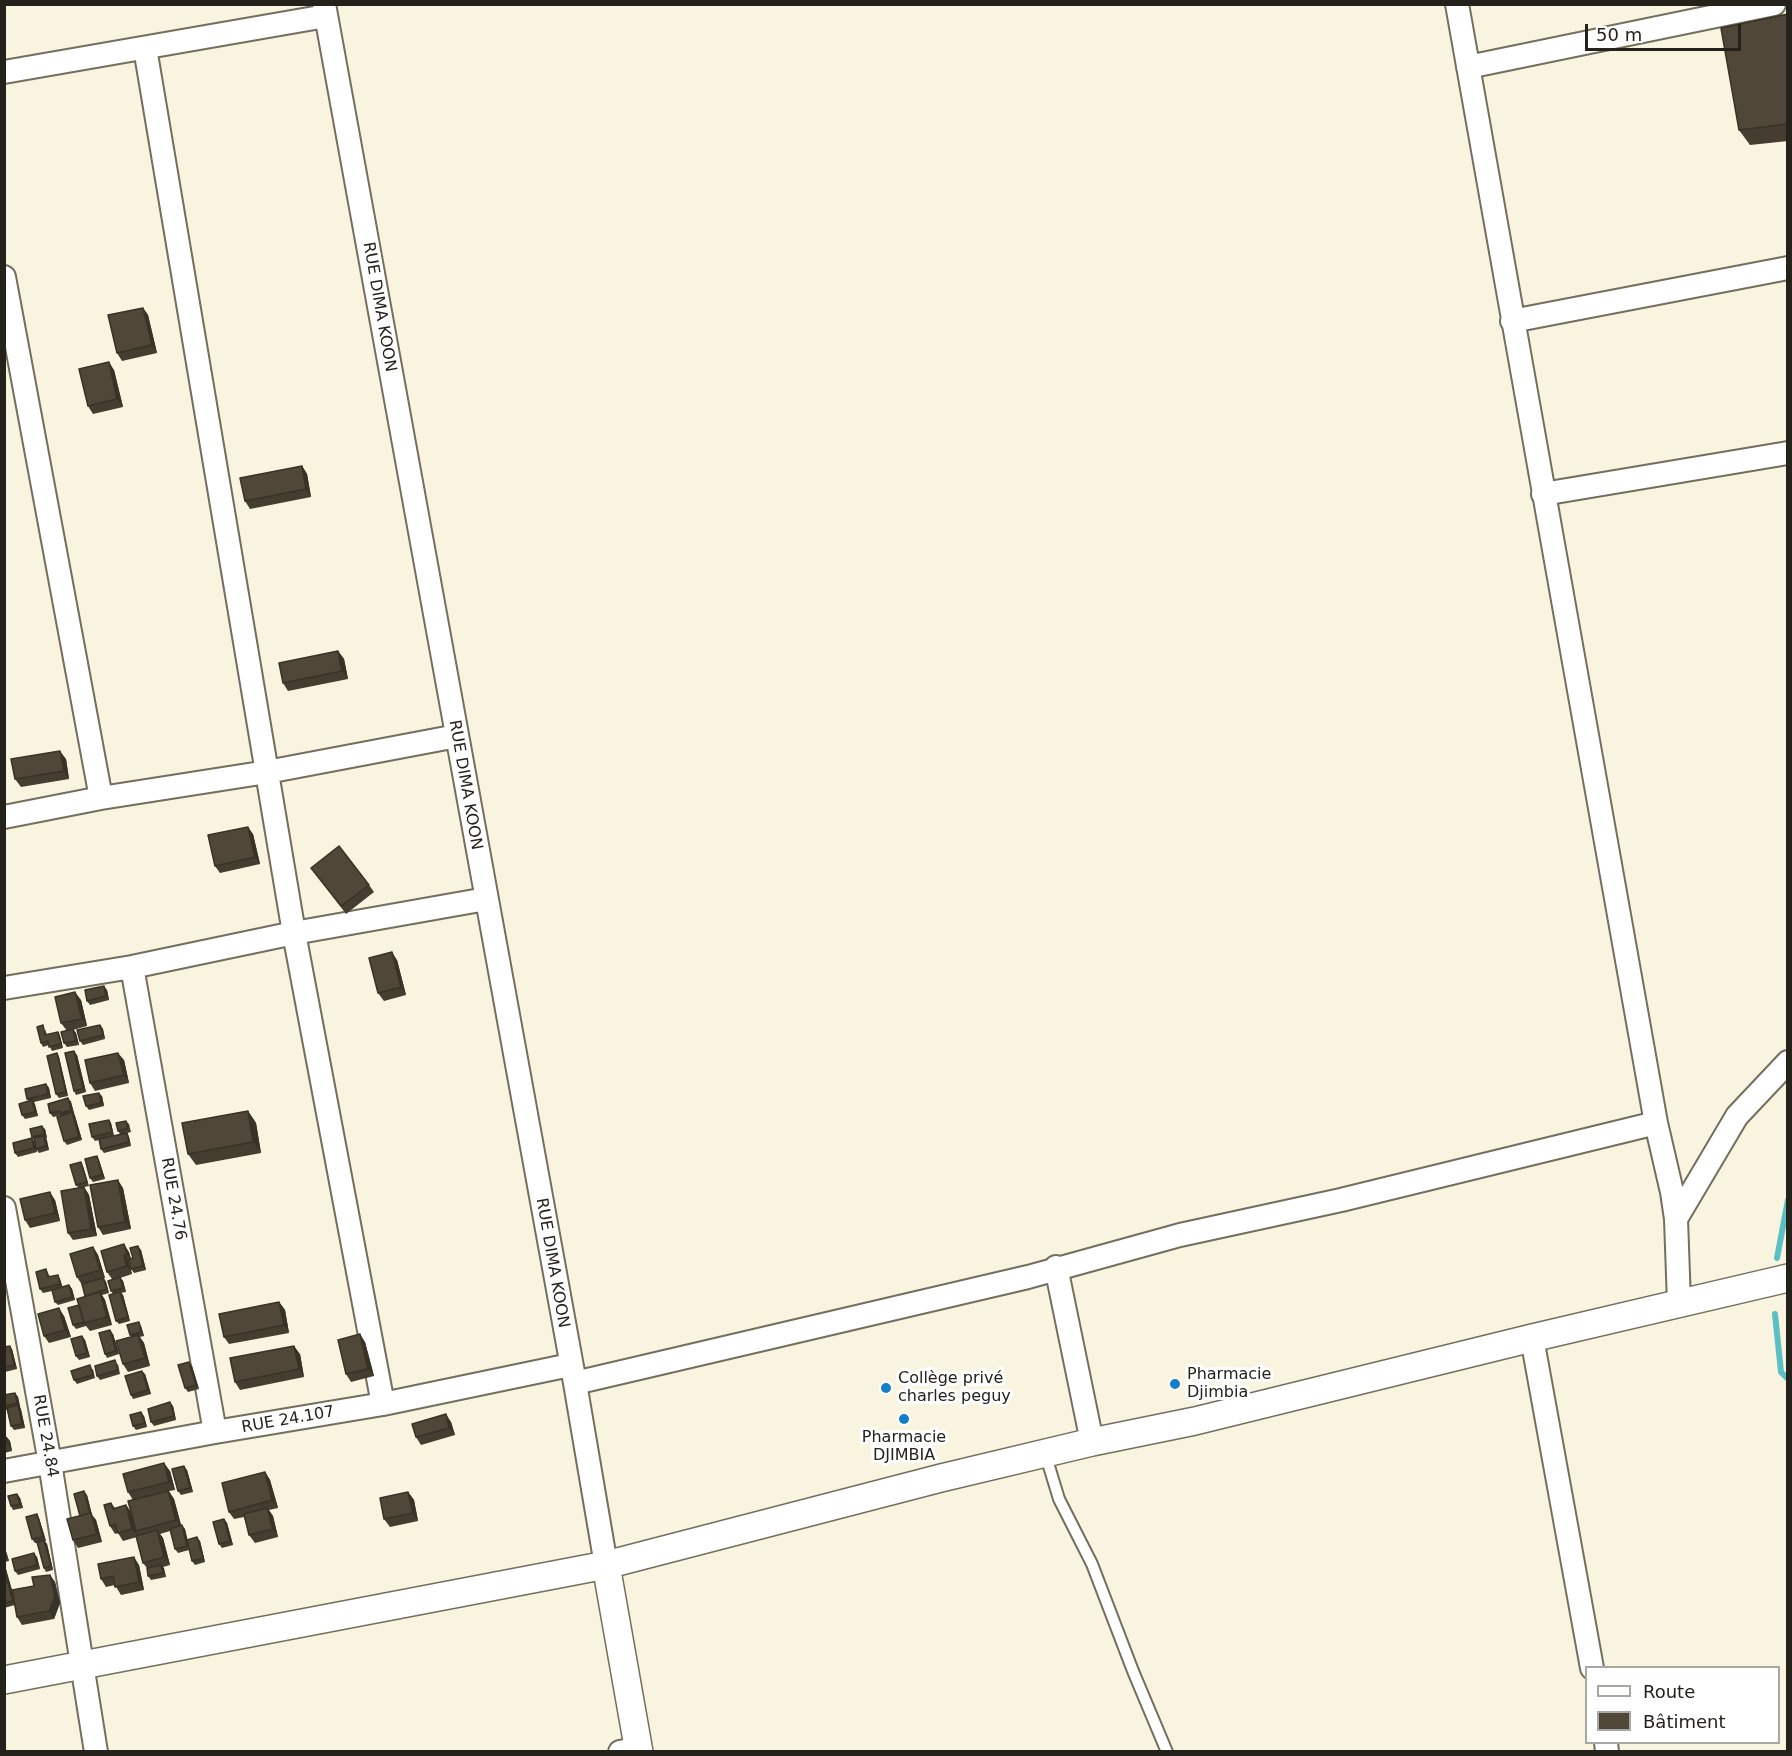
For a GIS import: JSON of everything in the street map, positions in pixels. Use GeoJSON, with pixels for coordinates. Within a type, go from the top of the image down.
{"type":"FeatureCollection","features":[{"type":"Feature","properties":{"kind":"street"},"geometry":{"type":"LineString","coordinates":[[1457,4],[1656,1123],[1672,1192],[1676,1219],[1679,1303]]}},
{"type":"Feature","properties":{"kind":"street"},"geometry":{"type":"LineString","coordinates":[[1468,67],[1774,4]]}},
{"type":"Feature","properties":{"kind":"street"},"geometry":{"type":"LineString","coordinates":[[4,72],[145,48],[325,10]]}},
{"type":"Feature","properties":{"kind":"street","name":"RUE DIMA KOON"},"geometry":{"type":"LineString","coordinates":[[325,10],[606,1565]]}},
{"type":"Feature","properties":{"kind":"street"},"geometry":{"type":"LineString","coordinates":[[145,48],[294,933],[383,1404]]}},
{"type":"Feature","properties":{"kind":"street"},"geometry":{"type":"LineString","coordinates":[[1512,321],[1788,268]]}},
{"type":"Feature","properties":{"kind":"street"},"geometry":{"type":"LineString","coordinates":[[4,277],[101,798]]}},
{"type":"Feature","properties":{"kind":"street"},"geometry":{"type":"LineString","coordinates":[[1543,494],[1788,453]]}},
{"type":"Feature","properties":{"kind":"street"},"geometry":{"type":"LineString","coordinates":[[4,817],[101,798],[267,772],[457,736]]}},
{"type":"Feature","properties":{"kind":"street"},"geometry":{"type":"LineString","coordinates":[[4,988],[132,967],[294,933],[486,899]]}},
{"type":"Feature","properties":{"kind":"street","name":"RUE 24.76"},"geometry":{"type":"LineString","coordinates":[[132,967],[215,1432]]}},
{"type":"Feature","properties":{"kind":"street"},"geometry":{"type":"LineString","coordinates":[[1676,1219],[1737,1116],[1788,1062]]}},
{"type":"Feature","properties":{"kind":"street","name":"RUE 24.107"},"geometry":{"type":"LineString","coordinates":[[4,1471],[215,1432],[573,1374],[1017,1279],[1180,1235],[1341,1200],[1656,1123]]}},
{"type":"Feature","properties":{"kind":"street","name":"RUE 24.84"},"geometry":{"type":"LineString","coordinates":[[4,1208],[50,1463],[96,1752]]}},
{"type":"Feature","properties":{"kind":"street"},"geometry":{"type":"LineString","coordinates":[[1056,1268],[1092,1442]]}},
{"type":"Feature","properties":{"kind":"street"},"geometry":{"type":"LineString","coordinates":[[4,1680],[606,1565],[941,1478],[1092,1442],[1195,1421],[1788,1278]]}},
{"type":"Feature","properties":{"kind":"street"},"geometry":{"type":"LineString","coordinates":[[1532,1338],[1592,1666]]}},
{"type":"Feature","properties":{"kind":"street"},"geometry":{"type":"LineString","coordinates":[[606,1565],[633,1750]]}},
{"type":"Feature","properties":{"kind":"lane"},"geometry":{"type":"LineString","coordinates":[[1045,1453],[1059,1498],[1092,1564],[1167,1752]]}},
{"type":"Feature","properties":{"kind":"building"},"geometry":{"type":"Polygon","coordinates":[[[1788,14],[1788,124],[1739,130],[1721,28],[1788,14]]]}},
{"type":"Feature","properties":{"kind":"building"},"geometry":{"type":"Polygon","coordinates":[[[143,308],[152,345],[117,353],[108,315],[143,308]]]}},
{"type":"Feature","properties":{"kind":"building"},"geometry":{"type":"Polygon","coordinates":[[[109,362],[117,399],[88,406],[79,369],[109,362]]]}},
{"type":"Feature","properties":{"kind":"building"},"geometry":{"type":"Polygon","coordinates":[[[302,466],[306,489],[245,501],[240,478],[302,466]]]}},
{"type":"Feature","properties":{"kind":"building"},"geometry":{"type":"Polygon","coordinates":[[[338,651],[342,671],[283,683],[279,663],[338,651]]]}},
{"type":"Feature","properties":{"kind":"building"},"geometry":{"type":"Polygon","coordinates":[[[60,751],[64,771],[15,779],[11,759],[60,751]]]}},
{"type":"Feature","properties":{"kind":"building"},"geometry":{"type":"Polygon","coordinates":[[[248,827],[255,857],[215,866],[208,835],[248,827]]]}},
{"type":"Feature","properties":{"kind":"building"},"geometry":{"type":"Polygon","coordinates":[[[339,846],[369,885],[341,906],[311,868],[339,846]]]}},
{"type":"Feature","properties":{"kind":"building"},"geometry":{"type":"Polygon","coordinates":[[[392,952],[401,987],[378,993],[369,958],[392,952]]]}},
{"type":"Feature","properties":{"kind":"building"},"geometry":{"type":"Polygon","coordinates":[[[104,986],[106,996],[87,1001],[85,990],[104,986]]]}},
{"type":"Feature","properties":{"kind":"building"},"geometry":{"type":"Polygon","coordinates":[[[75,992],[82,1019],[61,1023],[55,997],[75,992]]]}},
{"type":"Feature","properties":{"kind":"building"},"geometry":{"type":"Polygon","coordinates":[[[43,1025],[45,1035],[58,1032],[61,1044],[49,1047],[48,1041],[41,1043],[37,1027],[43,1025]]]}},
{"type":"Feature","properties":{"kind":"building"},"geometry":{"type":"Polygon","coordinates":[[[100,1025],[103,1035],[80,1041],[77,1030],[100,1025]]]}},
{"type":"Feature","properties":{"kind":"building"},"geometry":{"type":"Polygon","coordinates":[[[73,1029],[76,1041],[64,1043],[61,1032],[73,1029]]]}},
{"type":"Feature","properties":{"kind":"building"},"geometry":{"type":"Polygon","coordinates":[[[74,1051],[83,1088],[74,1091],[65,1053],[74,1051]]]}},
{"type":"Feature","properties":{"kind":"building"},"geometry":{"type":"Polygon","coordinates":[[[57,1053],[66,1092],[56,1094],[47,1056],[57,1053]]]}},
{"type":"Feature","properties":{"kind":"building"},"geometry":{"type":"Polygon","coordinates":[[[118,1053],[124,1075],[90,1083],[85,1060],[118,1053]]]}},
{"type":"Feature","properties":{"kind":"building"},"geometry":{"type":"Polygon","coordinates":[[[46,1084],[48,1094],[27,1099],[25,1089],[46,1084]]]}},
{"type":"Feature","properties":{"kind":"building"},"geometry":{"type":"Polygon","coordinates":[[[99,1093],[101,1103],[86,1106],[83,1096],[99,1093]]]}},
{"type":"Feature","properties":{"kind":"building"},"geometry":{"type":"Polygon","coordinates":[[[68,1098],[71,1110],[50,1113],[48,1104],[68,1098]]]}},
{"type":"Feature","properties":{"kind":"building"},"geometry":{"type":"Polygon","coordinates":[[[32,1100],[35,1112],[22,1115],[19,1104],[32,1100]]]}},
{"type":"Feature","properties":{"kind":"building"},"geometry":{"type":"Polygon","coordinates":[[[248,1111],[253,1142],[188,1154],[182,1123],[248,1111]]]}},
{"type":"Feature","properties":{"kind":"building"},"geometry":{"type":"Polygon","coordinates":[[[72,1112],[79,1137],[64,1141],[57,1117],[72,1112]]]}},
{"type":"Feature","properties":{"kind":"building"},"geometry":{"type":"Polygon","coordinates":[[[109,1120],[112,1132],[92,1137],[89,1124],[109,1120]]]}},
{"type":"Feature","properties":{"kind":"building"},"geometry":{"type":"Polygon","coordinates":[[[126,1121],[128,1128],[118,1131],[116,1123],[126,1121]]]}},
{"type":"Feature","properties":{"kind":"building"},"geometry":{"type":"Polygon","coordinates":[[[42,1126],[44,1134],[32,1137],[30,1129],[42,1126]]]}},
{"type":"Feature","properties":{"kind":"building"},"geometry":{"type":"Polygon","coordinates":[[[127,1133],[129,1142],[101,1149],[99,1139],[127,1133]]]}},
{"type":"Feature","properties":{"kind":"building"},"geometry":{"type":"Polygon","coordinates":[[[44,1136],[46,1146],[36,1149],[34,1138],[44,1136]]]}},
{"type":"Feature","properties":{"kind":"building"},"geometry":{"type":"Polygon","coordinates":[[[32,1138],[34,1148],[15,1153],[13,1143],[32,1138]]]}},
{"type":"Feature","properties":{"kind":"building"},"geometry":{"type":"Polygon","coordinates":[[[97,1156],[102,1175],[90,1178],[85,1159],[97,1156]]]}},
{"type":"Feature","properties":{"kind":"building"},"geometry":{"type":"Polygon","coordinates":[[[81,1162],[87,1182],[76,1185],[70,1165],[81,1162]]]}},
{"type":"Feature","properties":{"kind":"building"},"geometry":{"type":"Polygon","coordinates":[[[118,1180],[125,1222],[98,1227],[90,1185],[118,1180]]]}},
{"type":"Feature","properties":{"kind":"building"},"geometry":{"type":"Polygon","coordinates":[[[84,1187],[91,1229],[68,1233],[61,1191],[84,1187]]]}},
{"type":"Feature","properties":{"kind":"building"},"geometry":{"type":"Polygon","coordinates":[[[50,1192],[55,1213],[25,1220],[20,1199],[50,1192]]]}},
{"type":"Feature","properties":{"kind":"building"},"geometry":{"type":"Polygon","coordinates":[[[124,1244],[127,1266],[107,1272],[101,1251],[124,1244]]]}},
{"type":"Feature","properties":{"kind":"building"},"geometry":{"type":"Polygon","coordinates":[[[138,1246],[143,1266],[131,1269],[129,1259],[133,1258],[130,1248],[138,1246]]]}},
{"type":"Feature","properties":{"kind":"building"},"geometry":{"type":"Polygon","coordinates":[[[93,1247],[100,1270],[77,1277],[70,1254],[93,1247]]]}},
{"type":"Feature","properties":{"kind":"building"},"geometry":{"type":"Polygon","coordinates":[[[46,1269],[48,1277],[58,1275],[60,1284],[40,1289],[36,1272],[46,1269]]]}},
{"type":"Feature","properties":{"kind":"building"},"geometry":{"type":"Polygon","coordinates":[[[120,1277],[123,1288],[111,1291],[108,1281],[120,1277]]]}},
{"type":"Feature","properties":{"kind":"building"},"geometry":{"type":"Polygon","coordinates":[[[103,1278],[107,1289],[85,1296],[82,1284],[103,1278]]]}},
{"type":"Feature","properties":{"kind":"building"},"geometry":{"type":"Polygon","coordinates":[[[69,1285],[72,1297],[55,1302],[52,1290],[69,1285]]]}},
{"type":"Feature","properties":{"kind":"building"},"geometry":{"type":"Polygon","coordinates":[[[100,1292],[107,1317],[84,1323],[77,1299],[100,1292]]]}},
{"type":"Feature","properties":{"kind":"building"},"geometry":{"type":"Polygon","coordinates":[[[120,1292],[128,1317],[116,1321],[109,1295],[120,1292]]]}},
{"type":"Feature","properties":{"kind":"building"},"geometry":{"type":"Polygon","coordinates":[[[279,1302],[284,1325],[224,1337],[219,1314],[279,1302]]]}},
{"type":"Feature","properties":{"kind":"building"},"geometry":{"type":"Polygon","coordinates":[[[79,1305],[84,1322],[73,1325],[68,1308],[79,1305]]]}},
{"type":"Feature","properties":{"kind":"building"},"geometry":{"type":"Polygon","coordinates":[[[59,1308],[65,1330],[44,1336],[38,1314],[59,1308]]]}},
{"type":"Feature","properties":{"kind":"building"},"geometry":{"type":"Polygon","coordinates":[[[139,1322],[141,1332],[130,1335],[127,1325],[139,1322]]]}},
{"type":"Feature","properties":{"kind":"building"},"geometry":{"type":"Polygon","coordinates":[[[110,1330],[116,1351],[105,1354],[99,1333],[110,1330]]]}},
{"type":"Feature","properties":{"kind":"building"},"geometry":{"type":"Polygon","coordinates":[[[360,1334],[368,1369],[346,1374],[338,1340],[360,1334]]]}},
{"type":"Feature","properties":{"kind":"building"},"geometry":{"type":"Polygon","coordinates":[[[138,1335],[145,1358],[123,1364],[116,1341],[138,1335]]]}},
{"type":"Feature","properties":{"kind":"building"},"geometry":{"type":"Polygon","coordinates":[[[82,1336],[87,1353],[76,1356],[71,1339],[82,1336]]]}},
{"type":"Feature","properties":{"kind":"building"},"geometry":{"type":"Polygon","coordinates":[[[10,1346],[14,1365],[4,1367],[4,1347],[10,1346]]]}},
{"type":"Feature","properties":{"kind":"building"},"geometry":{"type":"Polygon","coordinates":[[[294,1346],[299,1369],[235,1382],[230,1358],[294,1346]]]}},
{"type":"Feature","properties":{"kind":"building"},"geometry":{"type":"Polygon","coordinates":[[[115,1360],[118,1370],[97,1376],[95,1366],[115,1360]]]}},
{"type":"Feature","properties":{"kind":"building"},"geometry":{"type":"Polygon","coordinates":[[[189,1362],[196,1385],[185,1388],[178,1365],[189,1362]]]}},
{"type":"Feature","properties":{"kind":"building"},"geometry":{"type":"Polygon","coordinates":[[[90,1365],[93,1375],[74,1380],[71,1371],[90,1365]]]}},
{"type":"Feature","properties":{"kind":"building"},"geometry":{"type":"Polygon","coordinates":[[[142,1371],[148,1390],[131,1395],[125,1376],[142,1371]]]}},
{"type":"Feature","properties":{"kind":"building"},"geometry":{"type":"Polygon","coordinates":[[[15,1393],[17,1403],[4,1406],[4,1395],[15,1393]]]}},
{"type":"Feature","properties":{"kind":"building"},"geometry":{"type":"Polygon","coordinates":[[[170,1402],[174,1416],[151,1422],[148,1409],[170,1402]]]}},
{"type":"Feature","properties":{"kind":"building"},"geometry":{"type":"Polygon","coordinates":[[[18,1405],[22,1424],[11,1426],[7,1408],[18,1405]]]}},
{"type":"Feature","properties":{"kind":"building"},"geometry":{"type":"Polygon","coordinates":[[[141,1412],[145,1423],[133,1426],[130,1415],[141,1412]]]}},
{"type":"Feature","properties":{"kind":"building"},"geometry":{"type":"Polygon","coordinates":[[[446,1414],[449,1428],[416,1437],[412,1424],[446,1414]]]}},
{"type":"Feature","properties":{"kind":"building"},"geometry":{"type":"Polygon","coordinates":[[[164,1463],[169,1482],[128,1492],[123,1474],[164,1463]]]}},
{"type":"Feature","properties":{"kind":"building"},"geometry":{"type":"Polygon","coordinates":[[[184,1466],[190,1488],[178,1491],[172,1469],[184,1466]]]}},
{"type":"Feature","properties":{"kind":"building"},"geometry":{"type":"Polygon","coordinates":[[[265,1472],[272,1500],[229,1512],[222,1483],[265,1472]]]}},
{"type":"Feature","properties":{"kind":"building"},"geometry":{"type":"Polygon","coordinates":[[[84,1491],[90,1513],[80,1516],[74,1494],[84,1491]]]}},
{"type":"Feature","properties":{"kind":"building"},"geometry":{"type":"Polygon","coordinates":[[[168,1491],[176,1520],[136,1531],[128,1501],[168,1491]]]}},
{"type":"Feature","properties":{"kind":"building"},"geometry":{"type":"Polygon","coordinates":[[[408,1492],[413,1513],[384,1519],[380,1498],[408,1492]]]}},
{"type":"Feature","properties":{"kind":"building"},"geometry":{"type":"Polygon","coordinates":[[[17,1494],[20,1504],[11,1506],[8,1496],[17,1494]]]}},
{"type":"Feature","properties":{"kind":"building"},"geometry":{"type":"Polygon","coordinates":[[[111,1503],[113,1509],[126,1505],[132,1529],[118,1533],[115,1524],[110,1526],[104,1505],[111,1503]]]}},
{"type":"Feature","properties":{"kind":"building"},"geometry":{"type":"Polygon","coordinates":[[[267,1508],[273,1529],[249,1535],[244,1514],[267,1508]]]}},
{"type":"Feature","properties":{"kind":"building"},"geometry":{"type":"Polygon","coordinates":[[[91,1513],[97,1534],[73,1540],[67,1519],[91,1513]]]}},
{"type":"Feature","properties":{"kind":"building"},"geometry":{"type":"Polygon","coordinates":[[[37,1514],[43,1537],[32,1539],[26,1517],[37,1514]]]}},
{"type":"Feature","properties":{"kind":"building"},"geometry":{"type":"Polygon","coordinates":[[[224,1519],[230,1541],[219,1544],[213,1522],[224,1519]]]}},
{"type":"Feature","properties":{"kind":"building"},"geometry":{"type":"Polygon","coordinates":[[[182,1525],[187,1546],[175,1549],[170,1529],[182,1525]]]}},
{"type":"Feature","properties":{"kind":"building"},"geometry":{"type":"Polygon","coordinates":[[[157,1530],[164,1557],[143,1563],[136,1536],[157,1530]]]}},
{"type":"Feature","properties":{"kind":"building"},"geometry":{"type":"Polygon","coordinates":[[[197,1537],[203,1558],[192,1561],[187,1540],[197,1537]]]}},
{"type":"Feature","properties":{"kind":"building"},"geometry":{"type":"Polygon","coordinates":[[[44,1540],[51,1566],[44,1568],[37,1542],[44,1540]]]}},
{"type":"Feature","properties":{"kind":"building"},"geometry":{"type":"Polygon","coordinates":[[[34,1553],[37,1565],[15,1571],[12,1559],[34,1553]]]}},
{"type":"Feature","properties":{"kind":"building"},"geometry":{"type":"Polygon","coordinates":[[[134,1557],[139,1582],[115,1587],[113,1576],[101,1579],[98,1564],[134,1557]]]}},
{"type":"Feature","properties":{"kind":"building"},"geometry":{"type":"Polygon","coordinates":[[[161,1565],[163,1573],[148,1576],[147,1568],[161,1565]]]}},
{"type":"Feature","properties":{"kind":"building"},"geometry":{"type":"Polygon","coordinates":[[[4,1569],[13,1601],[4,1603],[4,1569]]]}},
{"type":"Feature","properties":{"kind":"building"},"geometry":{"type":"Polygon","coordinates":[[[50,1575],[55,1596],[49,1611],[17,1617],[12,1590],[34,1586],[32,1577],[50,1575]]]}},
{"type":"Feature","properties":{"kind":"waterway"},"geometry":{"type":"LineString","coordinates":[[1777,1258],[1788,1200]]}},
{"type":"Feature","properties":{"kind":"waterway"},"geometry":{"type":"LineString","coordinates":[[1775,1314],[1781,1372],[1788,1379]]}},
{"type":"Feature","properties":{"kind":"place","name":"Pharmacie Djimbia"},"geometry":{"type":"Point","coordinates":[1175,1384]}},
{"type":"Feature","properties":{"kind":"place","name":"Collège privé charles peguy"},"geometry":{"type":"Point","coordinates":[886,1388]}},
{"type":"Feature","properties":{"kind":"place","name":"Pharmacie DJIMBIA"},"geometry":{"type":"Point","coordinates":[904,1419]}}]}
